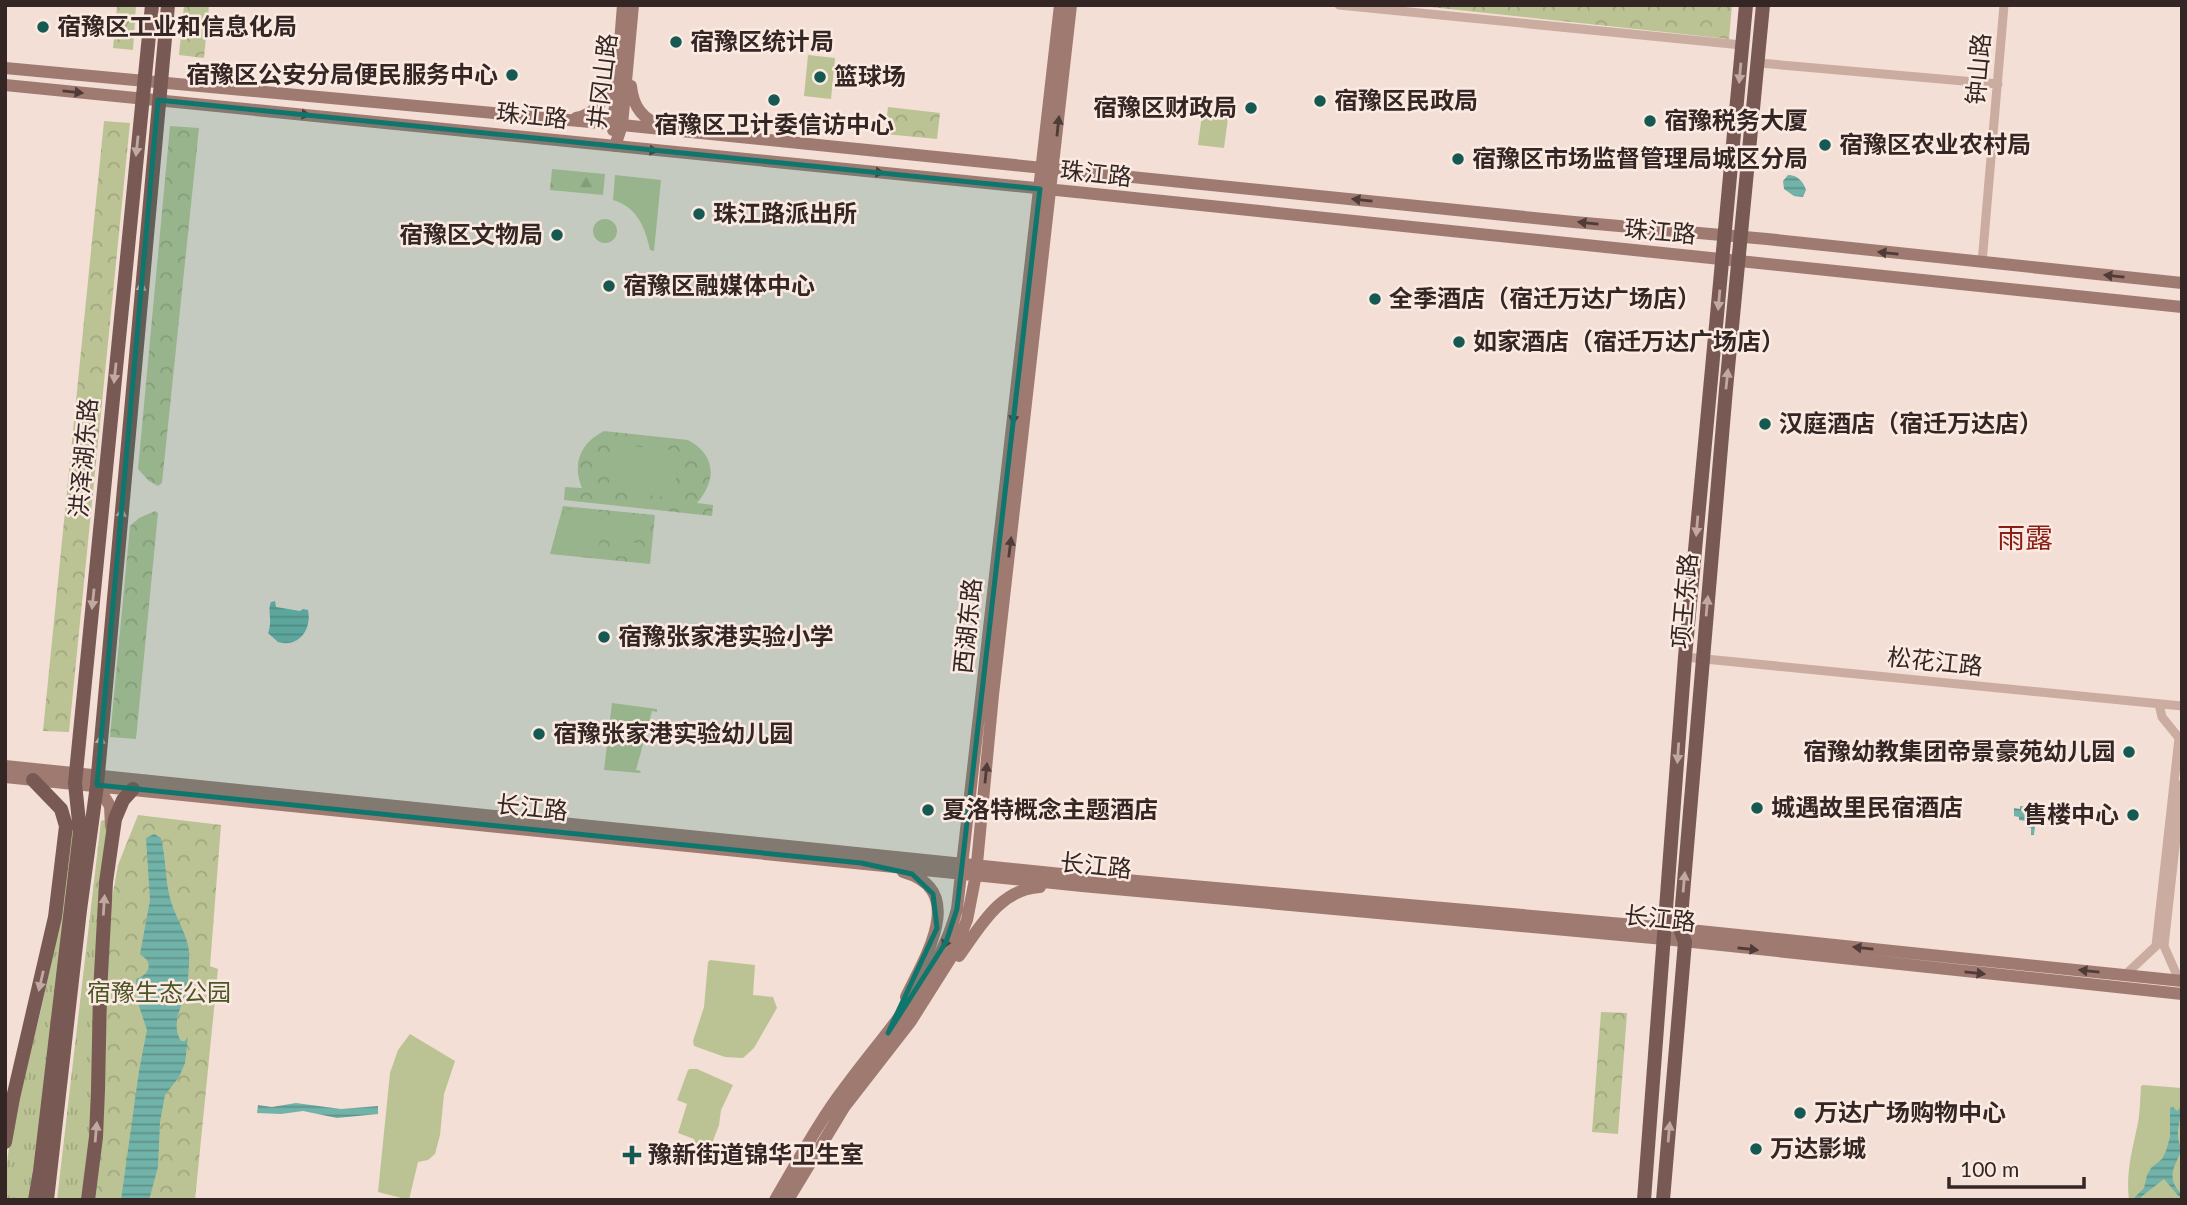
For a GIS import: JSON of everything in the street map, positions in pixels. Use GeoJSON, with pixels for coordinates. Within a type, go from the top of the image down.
{"type":"FeatureCollection","features":[{"type":"Feature","properties":{"kind":"main road","name":"洪泽湖东路"},"geometry":{"type":"LineString","coordinates":[[74,912],[80,832],[75,778],[152,5]]}},
{"type":"Feature","properties":{"kind":"main road","name":"洪泽湖东路"},"geometry":{"type":"LineString","coordinates":[[74,912],[97,780],[168,5]]}},
{"type":"Feature","properties":{"kind":"main road","name":"项王东路"},"geometry":{"type":"LineString","coordinates":[[1663,1200],[1685,654],[1746,5]]}},
{"type":"Feature","properties":{"kind":"main road","name":"项王东路"},"geometry":{"type":"LineString","coordinates":[[1644,1200],[1703,656],[1763,5]]}},
{"type":"Feature","properties":{"kind":"main road"},"geometry":{"type":"LineString","coordinates":[[5,1142],[55,917],[66,826],[61,809],[33,780]]}},
{"type":"Feature","properties":{"kind":"main road"},"geometry":{"type":"LineString","coordinates":[[88,1200],[96,1137],[104,911],[110,850],[115,819],[123,800],[133,789]]}},
{"type":"Feature","properties":{"kind":"main road"},"geometry":{"type":"LineString","coordinates":[[35,1200],[74,912]]}},
{"type":"Feature","properties":{"kind":"main road"},"geometry":{"type":"LineString","coordinates":[[47,1200],[74,912]]}},
{"type":"Feature","properties":{"kind":"street","name":"井冈山路"},"geometry":{"type":"LineString","coordinates":[[615,146],[625,35],[623,5]]}},
{"type":"Feature","properties":{"kind":"street","name":"井冈山路"},"geometry":{"type":"LineString","coordinates":[[625,35],[634,5]]}},
{"type":"Feature","properties":{"kind":"street","name":"西湖东路"},"geometry":{"type":"LineString","coordinates":[[1048,168],[1060,5]]}},
{"type":"Feature","properties":{"kind":"street","name":"西湖东路"},"geometry":{"type":"LineString","coordinates":[[788,1200],[845,1106],[911,1021],[952,956],[967,920],[969,869],[1045,190],[1071,5]]}},
{"type":"Feature","properties":{"kind":"street"},"geometry":{"type":"LineString","coordinates":[[1339,5],[1742,45]]}},
{"type":"Feature","properties":{"kind":"street","name":"钟山路"},"geometry":{"type":"LineString","coordinates":[[1982,263],[2004,5]]}},
{"type":"Feature","properties":{"kind":"street"},"geometry":{"type":"LineString","coordinates":[[567,120],[589,114],[605,97],[625,35]]}},
{"type":"Feature","properties":{"kind":"street"},"geometry":{"type":"LineString","coordinates":[[625,35],[635,104],[653,123],[680,131]]}},
{"type":"Feature","properties":{"kind":"street"},"geometry":{"type":"LineString","coordinates":[[1759,62],[1998,84]]}},
{"type":"Feature","properties":{"kind":"street","name":"珠江路"},"geometry":{"type":"LineString","coordinates":[[5,68],[680,131],[2182,283]]}},
{"type":"Feature","properties":{"kind":"street","name":"珠江路"},"geometry":{"type":"LineString","coordinates":[[5,85],[2182,307]]}},
{"type":"Feature","properties":{"kind":"street","name":"松花江路"},"geometry":{"type":"LineString","coordinates":[[1685,654],[2182,706]]}},
{"type":"Feature","properties":{"kind":"street","name":"松花江路"},"geometry":{"type":"LineString","coordinates":[[1703,656],[2182,701]]}},
{"type":"Feature","properties":{"kind":"street"},"geometry":{"type":"LineString","coordinates":[[2125,975],[2156,946],[2179,738],[2162,717],[2159,704]]}},
{"type":"Feature","properties":{"kind":"street","name":"长江路"},"geometry":{"type":"LineString","coordinates":[[5,766],[75,778],[969,869],[2180,981]]}},
{"type":"Feature","properties":{"kind":"street","name":"长江路"},"geometry":{"type":"LineString","coordinates":[[5,777],[33,780],[75,778]]}},
{"type":"Feature","properties":{"kind":"street"},"geometry":{"type":"LineString","coordinates":[[66,826],[75,778]]}},
{"type":"Feature","properties":{"kind":"street"},"geometry":{"type":"LineString","coordinates":[[97,780],[110,806],[110,850]]}},
{"type":"Feature","properties":{"kind":"street","name":"长江路"},"geometry":{"type":"LineString","coordinates":[[97,780],[133,789],[861,863],[969,869],[1071,885],[1673,935],[2182,994]]}},
{"type":"Feature","properties":{"kind":"street"},"geometry":{"type":"LineString","coordinates":[[2180,981],[2164,946],[2182,784]]}},
{"type":"Feature","properties":{"kind":"street"},"geometry":{"type":"LineString","coordinates":[[861,863],[917,877],[933,894],[938,911],[935,937],[888,1033]]}},
{"type":"Feature","properties":{"kind":"street","name":"西湖东路"},"geometry":{"type":"LineString","coordinates":[[775,1200],[835,1101],[906,1010],[946,942],[969,869]]}},
{"type":"Feature","properties":{"kind":"street"},"geometry":{"type":"LineString","coordinates":[[911,1021],[988,915],[1005,899],[1028,887],[1071,885]]}},
{"type":"Feature","properties":{"kind":"highlighted area"},"geometry":{"type":"Polygon","coordinates":[[[158,100],[1040,189],[957,909],[946,942],[888,1033],[937,928],[933,894],[912,874],[861,863],[97,785],[158,100]]]}},
{"type":"Feature","properties":{"kind":"green space"},"geometry":{"type":"Polygon","coordinates":[[[117,5],[136,5],[133,50],[113,48],[117,5]]]}},
{"type":"Feature","properties":{"kind":"green space"},"geometry":{"type":"Polygon","coordinates":[[[184,5],[209,5],[204,58],[179,55],[184,5]]]}},
{"type":"Feature","properties":{"kind":"green space"},"geometry":{"type":"Polygon","coordinates":[[[1412,5],[1732,5],[1729,39],[1412,5]]]}},
{"type":"Feature","properties":{"kind":"green space","name":"篮球场"},"geometry":{"type":"Polygon","coordinates":[[[808,55],[835,58],[831,99],[804,96],[808,55]]]}},
{"type":"Feature","properties":{"kind":"green space"},"geometry":{"type":"Polygon","coordinates":[[[888,107],[940,113],[937,139],[885,134],[888,107]]]}},
{"type":"Feature","properties":{"kind":"green space"},"geometry":{"type":"Polygon","coordinates":[[[1202,114],[1228,118],[1224,148],[1198,145],[1202,114]]]}},
{"type":"Feature","properties":{"kind":"green space"},"geometry":{"type":"Polygon","coordinates":[[[104,121],[130,123],[69,732],[43,731],[104,121]]]}},
{"type":"Feature","properties":{"kind":"green space"},"geometry":{"type":"Polygon","coordinates":[[[170,126],[199,128],[162,483],[158,486],[138,469],[170,126]]]}},
{"type":"Feature","properties":{"kind":"green space"},"geometry":{"type":"Polygon","coordinates":[[[552,169],[605,174],[603,195],[550,190],[552,169]]]}},
{"type":"Feature","properties":{"kind":"green space"},"geometry":{"type":"Polygon","coordinates":[[[615,175],[661,180],[654,251],[650,250],[639,219],[628,208],[613,200],[615,175]]]}},
{"type":"Feature","properties":{"kind":"green space"},"geometry":{"type":"Polygon","coordinates":[[[605,219],[614,222],[617,231],[614,240],[605,243],[596,240],[593,231],[596,222],[605,219]]]}},
{"type":"Feature","properties":{"kind":"green space"},"geometry":{"type":"Polygon","coordinates":[[[604,431],[688,440],[697,446],[708,460],[710,477],[704,494],[697,503],[713,505],[712,516],[564,500],[565,487],[582,488],[578,471],[580,455],[589,442],[604,431]]]}},
{"type":"Feature","properties":{"kind":"green space"},"geometry":{"type":"Polygon","coordinates":[[[613,444],[679,451],[674,498],[608,491],[613,444]]]}},
{"type":"Feature","properties":{"kind":"green space"},"geometry":{"type":"Polygon","coordinates":[[[563,506],[655,515],[650,564],[550,554],[563,506]]]}},
{"type":"Feature","properties":{"kind":"green space"},"geometry":{"type":"Polygon","coordinates":[[[564,509],[602,512],[601,532],[562,529],[564,509]]]}},
{"type":"Feature","properties":{"kind":"green space"},"geometry":{"type":"Polygon","coordinates":[[[155,511],[158,513],[136,739],[110,737],[130,526],[139,518],[155,511]]]}},
{"type":"Feature","properties":{"kind":"green space"},"geometry":{"type":"Polygon","coordinates":[[[613,516],[640,519],[639,533],[612,530],[613,516]]]}},
{"type":"Feature","properties":{"kind":"green space"},"geometry":{"type":"Polygon","coordinates":[[[557,532],[600,536],[598,558],[555,553],[557,532]]]}},
{"type":"Feature","properties":{"kind":"green space"},"geometry":{"type":"Polygon","coordinates":[[[611,541],[638,543],[637,558],[609,555],[611,541]]]}},
{"type":"Feature","properties":{"kind":"green space"},"geometry":{"type":"Polygon","coordinates":[[[612,703],[657,709],[657,712],[652,711],[636,770],[641,771],[640,773],[604,770],[612,703]]]}},
{"type":"Feature","properties":{"kind":"green space","name":"宿豫生态公园"},"geometry":{"type":"Polygon","coordinates":[[[138,815],[221,825],[210,966],[218,969],[195,1200],[92,1200],[109,915],[118,865],[138,815]]]}},
{"type":"Feature","properties":{"kind":"green space"},"geometry":{"type":"Polygon","coordinates":[[[104,820],[108,824],[95,1098],[84,1200],[57,1200],[101,821],[104,820]]]}},
{"type":"Feature","properties":{"kind":"green space"},"geometry":{"type":"Polygon","coordinates":[[[73,828],[78,831],[30,1200],[5,1200],[13,1124],[48,980],[73,828]]]}},
{"type":"Feature","properties":{"kind":"green space"},"geometry":{"type":"Polygon","coordinates":[[[710,960],[755,965],[753,995],[773,997],[777,1008],[754,1048],[743,1058],[725,1057],[694,1046],[693,1041],[704,1007],[710,960]]]}},
{"type":"Feature","properties":{"kind":"green space"},"geometry":{"type":"Polygon","coordinates":[[[1601,1012],[1627,1013],[1618,1134],[1592,1132],[1601,1012]]]}},
{"type":"Feature","properties":{"kind":"green space"},"geometry":{"type":"Polygon","coordinates":[[[410,1034],[455,1061],[444,1094],[440,1135],[435,1154],[428,1160],[418,1162],[409,1200],[378,1192],[390,1073],[398,1050],[410,1034]]]}},
{"type":"Feature","properties":{"kind":"green space"},"geometry":{"type":"Polygon","coordinates":[[[690,1069],[697,1069],[733,1085],[721,1110],[713,1141],[701,1148],[696,1146],[694,1139],[678,1133],[687,1104],[677,1100],[690,1069]]]}},
{"type":"Feature","properties":{"kind":"green space"},"geometry":{"type":"Polygon","coordinates":[[[2143,1085],[2182,1088],[2182,1200],[2129,1200],[2130,1165],[2143,1085]]]}},
{"type":"Feature","properties":{"kind":"water"},"geometry":{"type":"Polygon","coordinates":[[[1788,175],[1797,177],[1803,184],[1806,190],[1803,197],[1794,196],[1784,189],[1783,181],[1788,175]]]}},
{"type":"Feature","properties":{"kind":"water"},"geometry":{"type":"Polygon","coordinates":[[[275,601],[276,607],[308,610],[306,630],[298,640],[278,642],[268,633],[270,605],[275,601]]]}},
{"type":"Feature","properties":{"kind":"water"},"geometry":{"type":"Polygon","coordinates":[[[2020,806],[2041,809],[2041,813],[2044,813],[2044,819],[2040,818],[2039,825],[2035,826],[2034,835],[2031,835],[2031,828],[2025,827],[2026,821],[2014,816],[2014,808],[2020,809],[2020,806]]]}},
{"type":"Feature","properties":{"kind":"water"},"geometry":{"type":"Polygon","coordinates":[[[154,834],[161,838],[170,898],[188,945],[187,986],[177,1026],[181,1041],[188,1037],[185,1063],[179,1077],[165,1095],[160,1122],[158,1167],[149,1200],[121,1200],[147,1030],[138,1003],[136,979],[145,974],[149,967],[147,960],[140,954],[150,900],[146,838],[154,834]]]}},
{"type":"Feature","properties":{"kind":"water"},"geometry":{"type":"Polygon","coordinates":[[[296,1103],[341,1109],[378,1106],[378,1114],[337,1118],[303,1111],[257,1113],[258,1105],[272,1107],[296,1103]]]}},
{"type":"Feature","properties":{"kind":"water"},"geometry":{"type":"Polygon","coordinates":[[[2173,1107],[2177,1111],[2180,1108],[2178,1138],[2181,1148],[2173,1176],[2182,1200],[2164,1179],[2141,1197],[2143,1200],[2132,1200],[2144,1188],[2151,1168],[2162,1159],[2166,1151],[2170,1137],[2170,1108],[2173,1107]]]}},
{"type":"Feature","properties":{"kind":"place","name":"宿豫区工业和信息化局"},"geometry":{"type":"Point","coordinates":[43,27]}},
{"type":"Feature","properties":{"kind":"place","name":"宿豫区统计局"},"geometry":{"type":"Point","coordinates":[676,42]}},
{"type":"Feature","properties":{"kind":"place","name":"宿豫区公安分局便民服务中心"},"geometry":{"type":"Point","coordinates":[512,75]}},
{"type":"Feature","properties":{"kind":"place","name":"篮球场"},"geometry":{"type":"Point","coordinates":[820,77]}},
{"type":"Feature","properties":{"kind":"place","name":"宿豫区卫计委信访中心"},"geometry":{"type":"Point","coordinates":[774,100]}},
{"type":"Feature","properties":{"kind":"place","name":"宿豫区民政局"},"geometry":{"type":"Point","coordinates":[1320,101]}},
{"type":"Feature","properties":{"kind":"place","name":"宿豫区财政局"},"geometry":{"type":"Point","coordinates":[1251,108]}},
{"type":"Feature","properties":{"kind":"place","name":"宿豫税务大厦"},"geometry":{"type":"Point","coordinates":[1650,121]}},
{"type":"Feature","properties":{"kind":"place","name":"宿豫区农业农村局"},"geometry":{"type":"Point","coordinates":[1825,145]}},
{"type":"Feature","properties":{"kind":"place","name":"宿豫区市场监督管理局城区分局"},"geometry":{"type":"Point","coordinates":[1458,159]}},
{"type":"Feature","properties":{"kind":"place","name":"珠江路派出所"},"geometry":{"type":"Point","coordinates":[699,214]}},
{"type":"Feature","properties":{"kind":"place","name":"宿豫区文物局"},"geometry":{"type":"Point","coordinates":[557,235]}},
{"type":"Feature","properties":{"kind":"place","name":"宿豫区融媒体中心"},"geometry":{"type":"Point","coordinates":[609,286]}},
{"type":"Feature","properties":{"kind":"place","name":"全季酒店（宿迁万达广场店）"},"geometry":{"type":"Point","coordinates":[1375,299]}},
{"type":"Feature","properties":{"kind":"place","name":"如家酒店（宿迁万达广场店）"},"geometry":{"type":"Point","coordinates":[1459,342]}},
{"type":"Feature","properties":{"kind":"place","name":"汉庭酒店（宿迁万达店）"},"geometry":{"type":"Point","coordinates":[1765,424]}},
{"type":"Feature","properties":{"kind":"place","name":"宿豫张家港实验小学"},"geometry":{"type":"Point","coordinates":[604,637]}},
{"type":"Feature","properties":{"kind":"place","name":"宿豫张家港实验幼儿园"},"geometry":{"type":"Point","coordinates":[539,734]}},
{"type":"Feature","properties":{"kind":"place","name":"宿豫幼教集团帝景豪苑幼儿园"},"geometry":{"type":"Point","coordinates":[2129,752]}},
{"type":"Feature","properties":{"kind":"place","name":"城遇故里民宿酒店"},"geometry":{"type":"Point","coordinates":[1757,808]}},
{"type":"Feature","properties":{"kind":"place","name":"夏洛特概念主题酒店"},"geometry":{"type":"Point","coordinates":[928,810]}},
{"type":"Feature","properties":{"kind":"place","name":"售楼中心"},"geometry":{"type":"Point","coordinates":[2133,815]}},
{"type":"Feature","properties":{"kind":"place","name":"万达广场购物中心"},"geometry":{"type":"Point","coordinates":[1800,1113]}},
{"type":"Feature","properties":{"kind":"place","name":"万达影城"},"geometry":{"type":"Point","coordinates":[1756,1149]}},
{"type":"Feature","properties":{"kind":"place","name":"豫新街道锦华卫生室"},"geometry":{"type":"Point","coordinates":[632,1155]}},
{"type":"Feature","properties":{"kind":"district","name":"雨露"},"geometry":{"type":"Point","coordinates":[2025,538]}}]}
